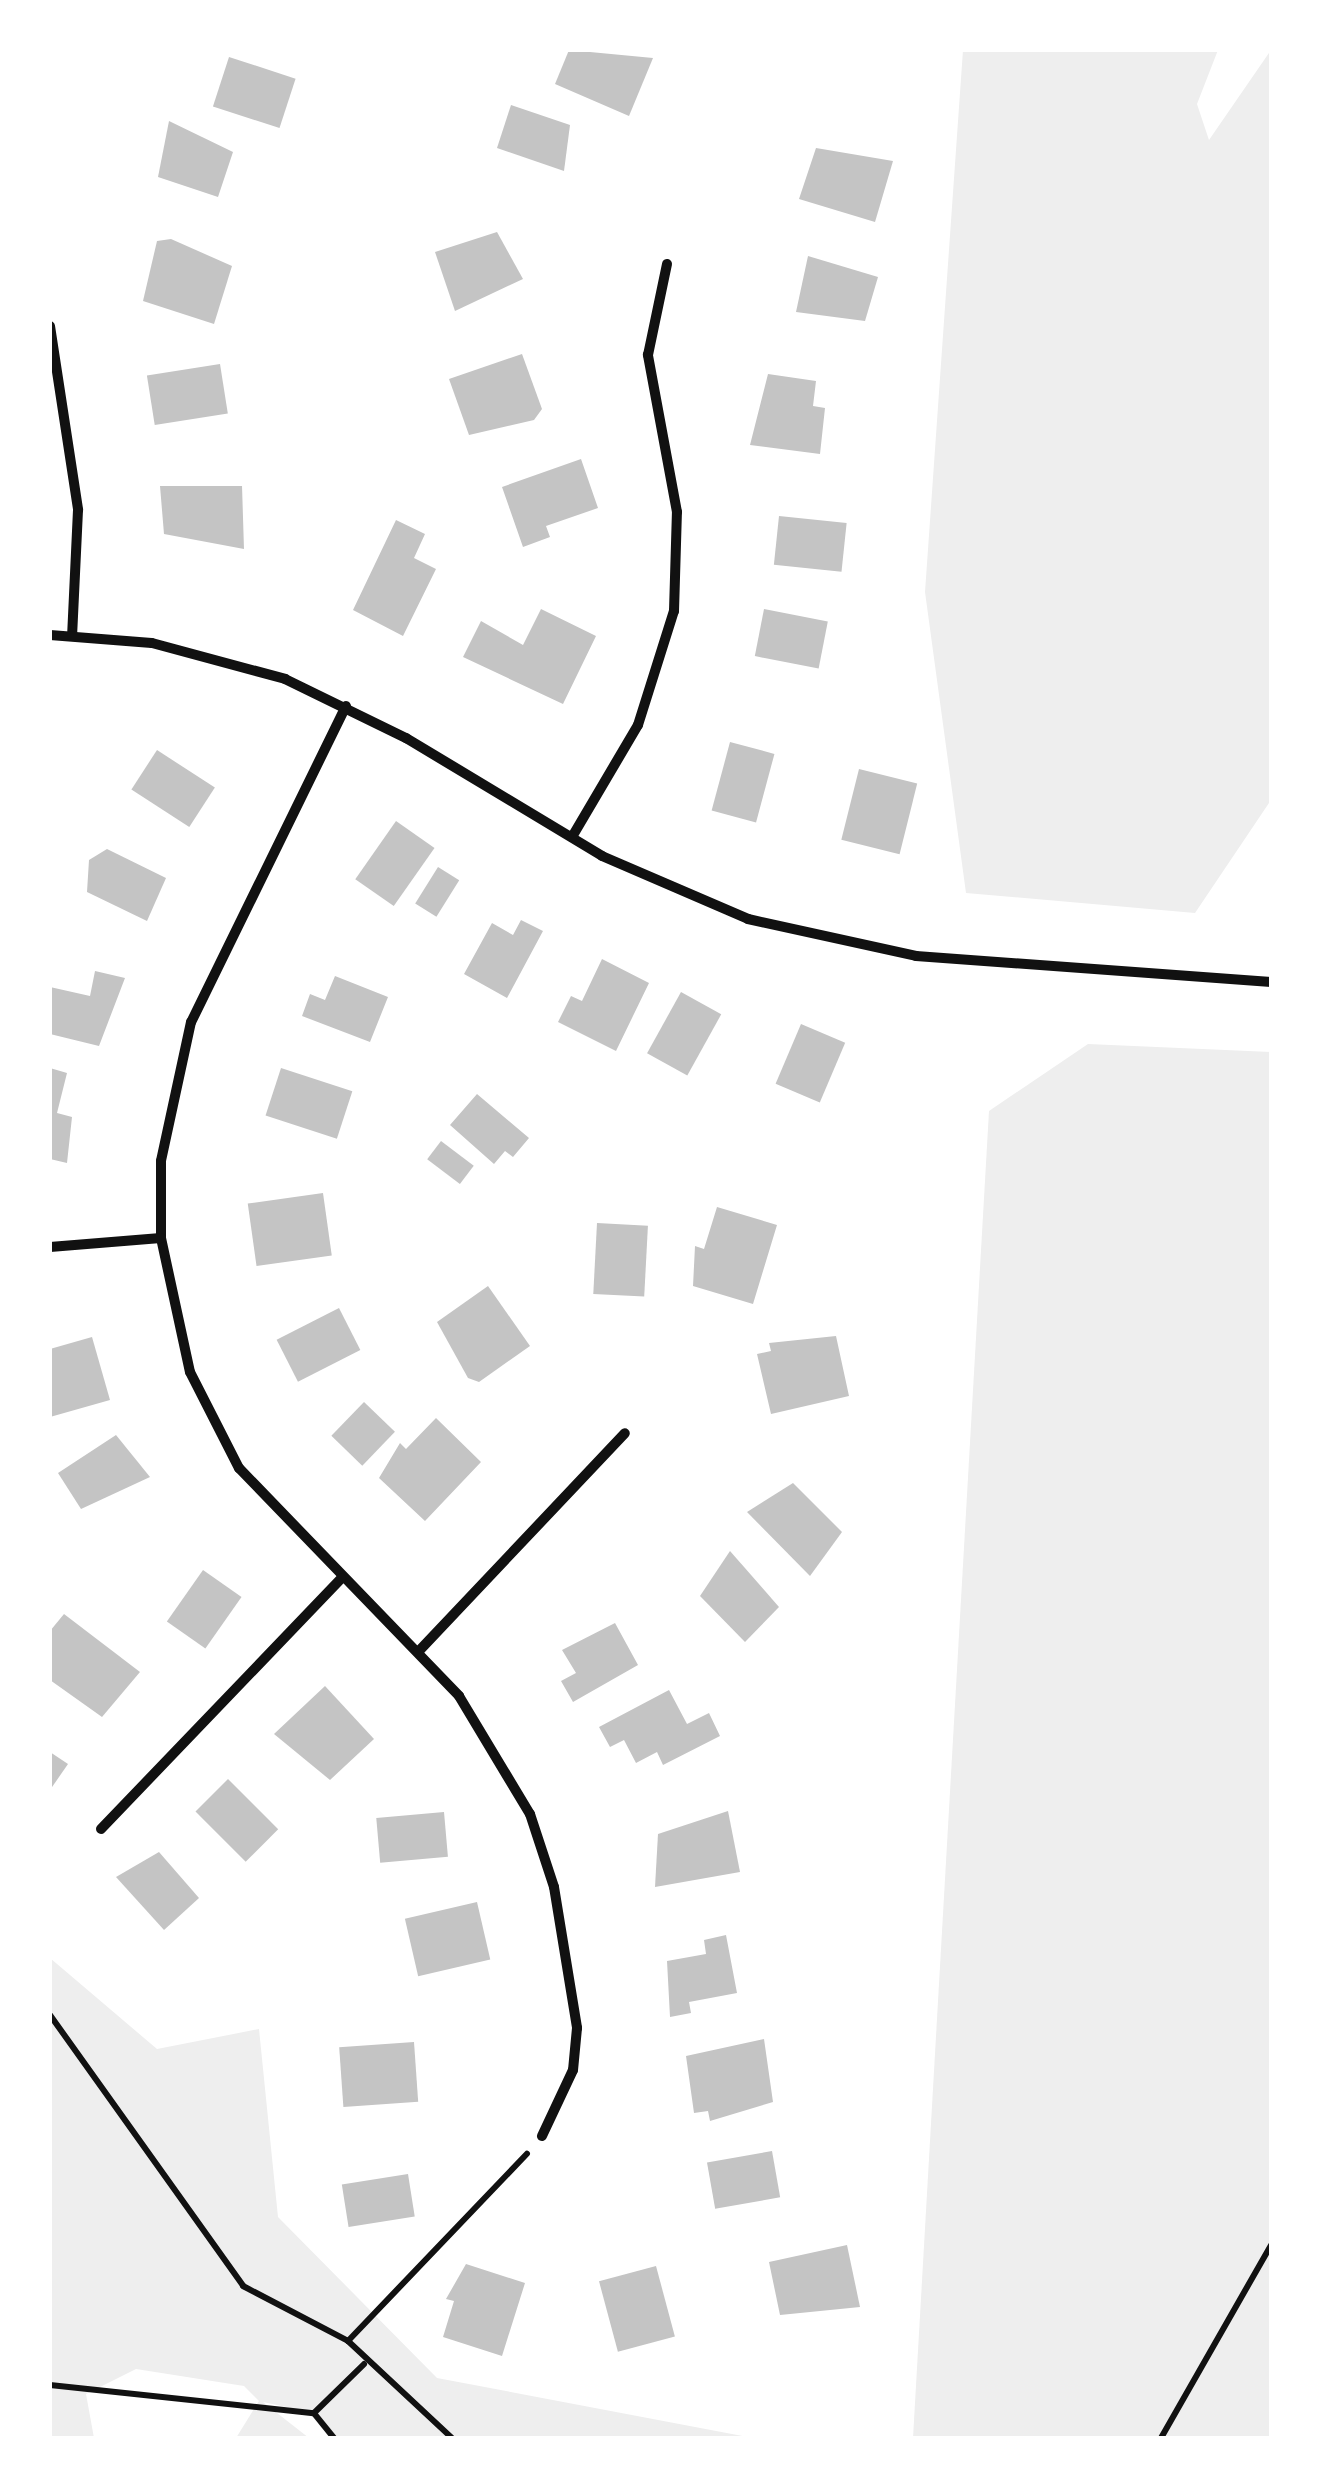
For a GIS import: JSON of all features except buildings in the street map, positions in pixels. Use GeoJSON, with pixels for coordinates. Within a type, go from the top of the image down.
{"type":"FeatureCollection","features":[{"type":"Feature","properties":{"kind":"street"},"geometry":{"type":"LineString","coordinates":[[572,837],[638,725],[674,611],[677,512],[648,355],[668,264]]}},
{"type":"Feature","properties":{"kind":"street"},"geometry":{"type":"LineString","coordinates":[[50,326],[78,510],[72,635]]}},
{"type":"Feature","properties":{"kind":"street"},"geometry":{"type":"LineString","coordinates":[[50,635],[208,656],[346,706],[572,837],[682,894],[831,942],[1271,982]]}},
{"type":"Feature","properties":{"kind":"street"},"geometry":{"type":"LineString","coordinates":[[346,706],[191,1022],[161,1161],[161,1238],[206,1412],[259,1494],[340,1579],[418,1652],[499,1752],[554,1887],[577,2028],[573,2070],[542,2136]]}},
{"type":"Feature","properties":{"kind":"street"},"geometry":{"type":"LineString","coordinates":[[50,1247],[161,1238]]}},
{"type":"Feature","properties":{"kind":"street"},"geometry":{"type":"LineString","coordinates":[[418,1652],[625,1433]]}},
{"type":"Feature","properties":{"kind":"street"},"geometry":{"type":"LineString","coordinates":[[101,1829],[340,1579]]}},
{"type":"Feature","properties":{"kind":"path"},"geometry":{"type":"LineString","coordinates":[[50,2015],[243,2286],[348,2341],[364,2364],[452,2438]]}},
{"type":"Feature","properties":{"kind":"path"},"geometry":{"type":"LineString","coordinates":[[348,2341],[542,2136]]}},
{"type":"Feature","properties":{"kind":"path"},"geometry":{"type":"LineString","coordinates":[[1162,2438],[1271,2245]]}},
{"type":"Feature","properties":{"kind":"path"},"geometry":{"type":"LineString","coordinates":[[314,2413],[364,2364]]}},
{"type":"Feature","properties":{"kind":"path"},"geometry":{"type":"LineString","coordinates":[[50,2386],[314,2413],[334,2438]]}},
{"type":"Feature","properties":{"kind":"shaded area"},"geometry":{"type":"Polygon","coordinates":[[[963,50],[1218,50],[1197,104],[1209,140],[1271,50],[1271,800],[1195,913],[966,893],[925,592],[963,50]]]}},
{"type":"Feature","properties":{"kind":"shaded area"},"geometry":{"type":"Polygon","coordinates":[[[1088,1044],[1271,1052],[1271,2438],[913,2438],[989,1111],[1088,1044]]]}},
{"type":"Feature","properties":{"kind":"shaded area"},"geometry":{"type":"Polygon","coordinates":[[[50,1958],[157,2049],[259,2029],[278,2217],[437,2378],[753,2438],[334,2438],[314,2413],[263,2402],[309,2438],[236,2438],[259,2401],[244,2386],[136,2369],[86,2394],[94,2438],[50,2438],[50,1958]]]}}]}
